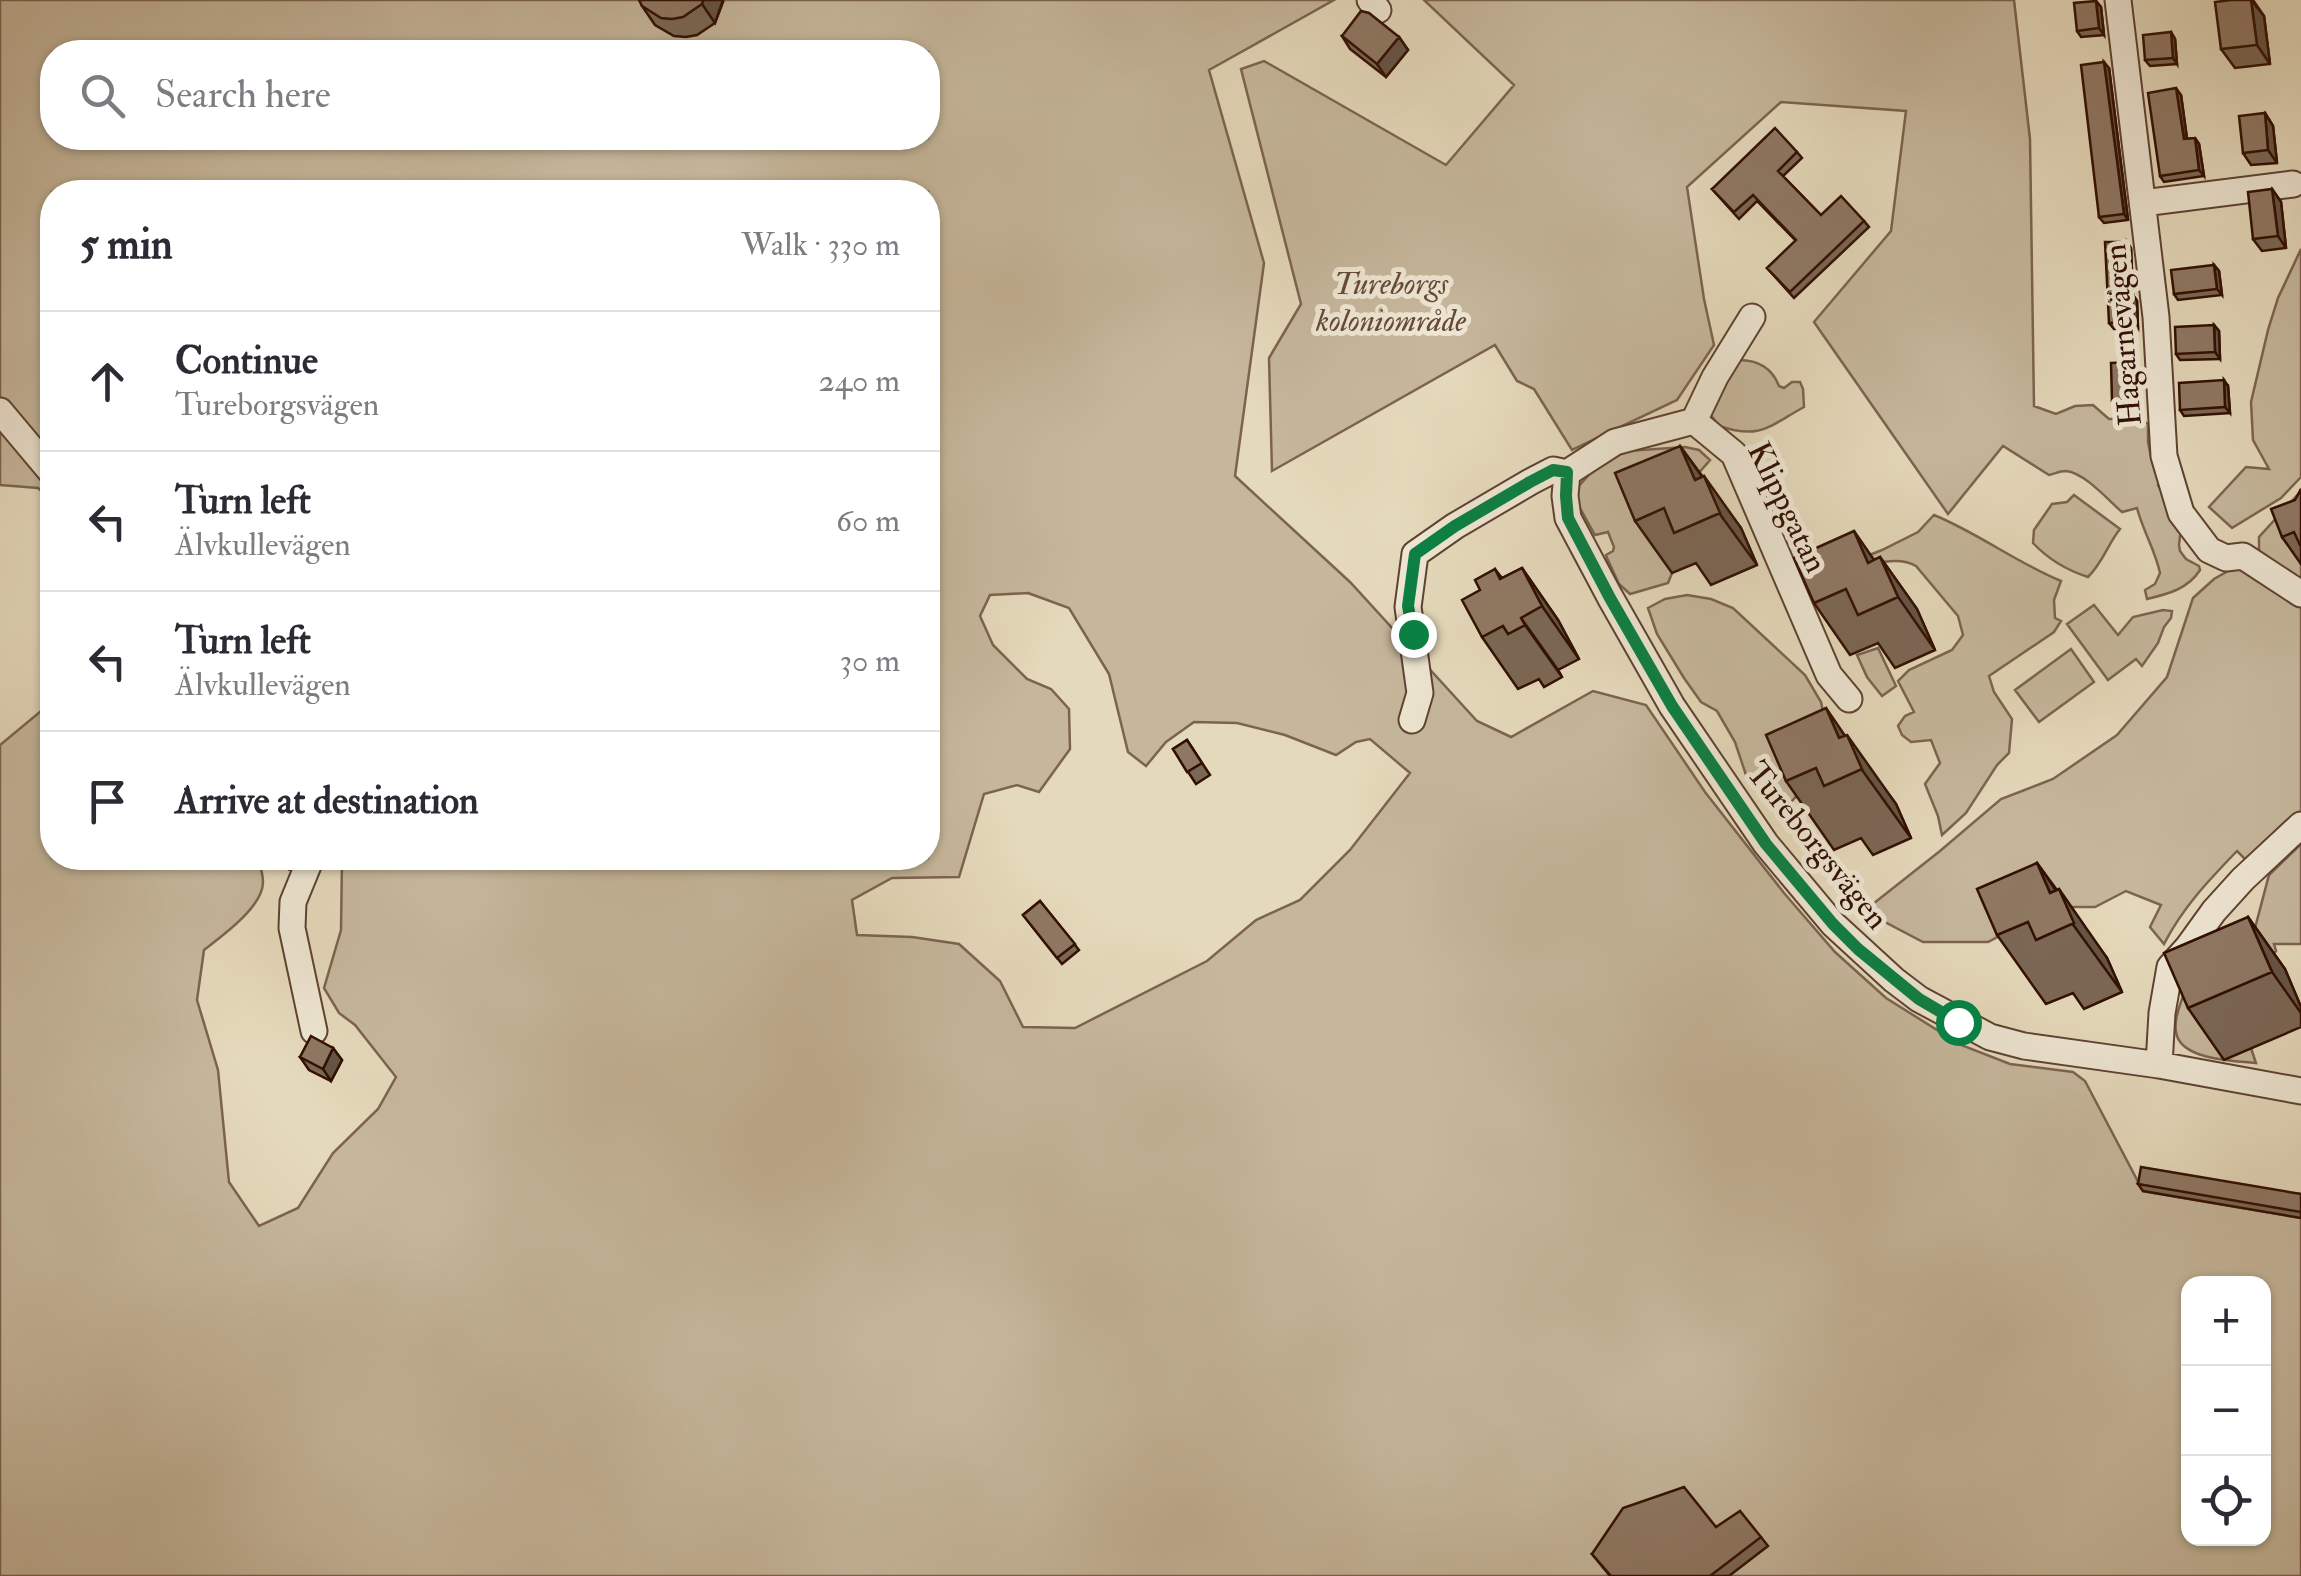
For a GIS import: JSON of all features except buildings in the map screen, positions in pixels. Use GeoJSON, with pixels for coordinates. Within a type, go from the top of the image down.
{"type":"FeatureCollection","features":[{"type":"Feature","properties":{"kind":"street","name":"Hagarnevägen"},"geometry":{"type":"LineString","coordinates":[[2118,0],[2156,317],[2164,456],[2181,513],[2209,550],[2226,558],[2243,556],[2301,594]]}},
{"type":"Feature","properties":{"kind":"street"},"geometry":{"type":"LineString","coordinates":[[2143,202],[2294,184]]}},
{"type":"Feature","properties":{"kind":"street"},"geometry":{"type":"LineString","coordinates":[[1412,720],[1420,693],[1408,606],[1415,554],[1455,526],[1553,470],[1567,472],[1615,442],[1694,421],[1715,377],[1752,317]]}},
{"type":"Feature","properties":{"kind":"street"},"geometry":{"type":"LineString","coordinates":[[0,410],[40,458]]}},
{"type":"Feature","properties":{"kind":"street","name":"Klippgatan"},"geometry":{"type":"LineString","coordinates":[[1694,421],[1734,454],[1829,676],[1849,698]]}},
{"type":"Feature","properties":{"kind":"street","name":"Tureborgsvägen"},"geometry":{"type":"LineString","coordinates":[[1567,472],[1568,518],[1672,706],[1766,844],[1846,936],[1919,999],[1990,1038],[2301,1091]]}},
{"type":"Feature","properties":{"kind":"street"},"geometry":{"type":"LineString","coordinates":[[2159,1065],[2170,967],[2233,890],[2301,825]]}},
{"type":"Feature","properties":{"kind":"street"},"geometry":{"type":"LineString","coordinates":[[307,870],[294,902],[292,928],[314,1031]]}},
{"type":"Feature","properties":{"kind":"green space"},"geometry":{"type":"Polygon","coordinates":[[[0,0],[1334,0],[1209,70],[1264,263],[1235,476],[1350,582],[1477,721],[1511,737],[1593,691],[1646,705],[1705,792],[1835,952],[1886,998],[1961,1045],[2010,1064],[2073,1072],[2085,1081],[2143,1191],[2301,1218],[2301,1576],[0,1576],[0,745],[40,712],[40,870],[261,870],[261,892],[256,901],[204,950],[197,1000],[218,1070],[229,1182],[259,1226],[298,1208],[333,1153],[378,1109],[396,1077],[355,1025],[339,1013],[324,988],[341,930],[342,870],[940,870],[940,180],[40,180],[40,490],[0,485],[0,0]],[[1028,593],[990,595],[980,616],[993,645],[1027,679],[1051,689],[1069,709],[1070,749],[1039,792],[1017,785],[984,794],[959,877],[892,878],[852,900],[857,935],[959,944],[1000,981],[1023,1027],[1075,1028],[1207,961],[1256,920],[1300,900],[1350,850],[1410,773],[1370,739],[1356,742],[1336,755],[1285,735],[1237,723],[1194,722],[1166,742],[1146,766],[1128,752],[1109,674],[1069,608],[1028,593]]]}},
{"type":"Feature","properties":{"kind":"green space","name":"Tureborgs koloniområde"},"geometry":{"type":"Polygon","coordinates":[[[1424,0],[2014,0],[2030,139],[2034,406],[2056,414],[2075,406],[2093,405],[2109,419],[2137,418],[2148,424],[2151,457],[2160,471],[2158,485],[2181,528],[2180,551],[2200,570],[2183,586],[2147,599],[2145,590],[2155,584],[2160,573],[2137,508],[2122,512],[2081,477],[2066,471],[2049,475],[2003,446],[1948,514],[1814,322],[1891,231],[1906,111],[1781,102],[1687,187],[1714,345],[1677,400],[1572,450],[1534,389],[1517,381],[1495,345],[1272,471],[1269,358],[1301,304],[1241,69],[1264,61],[1446,165],[1514,85],[1424,0]]]}},
{"type":"Feature","properties":{"kind":"green space"},"geometry":{"type":"Polygon","coordinates":[[[2301,249],[2301,477],[2281,498],[2232,528],[2209,507],[2246,467],[2269,469],[2253,440],[2251,402],[2278,298],[2301,249]]]}},
{"type":"Feature","properties":{"kind":"green space"},"geometry":{"type":"Polygon","coordinates":[[[1739,360],[1764,366],[1784,388],[1800,382],[1804,407],[1764,429],[1745,432],[1719,426],[1710,414],[1713,391],[1739,360]]]}},
{"type":"Feature","properties":{"kind":"green space"},"geometry":{"type":"Polygon","coordinates":[[[1685,447],[1699,450],[1710,460],[1697,475],[1672,573],[1668,583],[1630,594],[1619,584],[1607,558],[1614,547],[1608,532],[1595,535],[1576,501],[1577,488],[1596,467],[1627,451],[1685,447]]]}},
{"type":"Feature","properties":{"kind":"green space"},"geometry":{"type":"Polygon","coordinates":[[[2301,491],[2301,580],[2259,552],[2259,537],[2301,491]]]}},
{"type":"Feature","properties":{"kind":"green space"},"geometry":{"type":"Polygon","coordinates":[[[2074,495],[2120,529],[2088,577],[2058,564],[2033,543],[2034,530],[2052,504],[2067,502],[2074,495]]]}},
{"type":"Feature","properties":{"kind":"green space"},"geometry":{"type":"Polygon","coordinates":[[[1934,515],[2061,581],[2054,600],[2055,618],[2061,621],[2054,632],[1989,676],[1994,692],[2012,719],[2009,753],[1966,813],[1942,835],[1925,784],[1940,763],[1931,740],[1911,742],[1902,735],[1898,726],[1914,712],[1898,681],[1909,670],[1952,650],[1963,635],[1958,616],[1916,566],[1904,562],[1877,563],[1806,590],[1802,582],[1918,532],[1934,515]]]}},
{"type":"Feature","properties":{"kind":"green space"},"geometry":{"type":"Polygon","coordinates":[[[2237,566],[2301,603],[2301,812],[2248,862],[2237,851],[2188,906],[2164,944],[2150,927],[2161,905],[2126,891],[2095,907],[2067,907],[2028,921],[1988,942],[1923,942],[1864,911],[2001,799],[2053,779],[2117,735],[2167,677],[2193,598],[2214,579],[2237,566]]]}},
{"type":"Feature","properties":{"kind":"green space"},"geometry":{"type":"Polygon","coordinates":[[[1687,595],[1733,608],[1805,675],[1821,702],[1828,735],[1788,806],[1777,807],[1748,781],[1735,742],[1717,711],[1701,702],[1657,634],[1648,608],[1665,599],[1687,595]]]}},
{"type":"Feature","properties":{"kind":"green space"},"geometry":{"type":"Polygon","coordinates":[[[2094,605],[2118,635],[2133,617],[2172,611],[2158,643],[2142,666],[2136,659],[2108,680],[2067,624],[2094,605]]]}},
{"type":"Feature","properties":{"kind":"green space"},"geometry":{"type":"Polygon","coordinates":[[[1878,648],[1896,686],[1882,696],[1857,655],[1878,648]]]}},
{"type":"Feature","properties":{"kind":"green space"},"geometry":{"type":"Polygon","coordinates":[[[2071,649],[2094,682],[2039,722],[2015,690],[2071,649]]]}},
{"type":"Feature","properties":{"kind":"green space"},"geometry":{"type":"Polygon","coordinates":[[[2301,844],[2301,944],[2274,944],[2276,951],[2272,956],[2245,966],[2269,875],[2301,844]]]}},
{"type":"Feature","properties":{"kind":"green space"},"geometry":{"type":"Polygon","coordinates":[[[2185,990],[2251,1048],[2256,1063],[2200,1055],[2182,1044],[2176,1025],[2185,990]]]}},
{"type":"Feature","properties":{"kind":"route"},"geometry":{"type":"LineString","coordinates":[[1413,634],[1408,606],[1415,554],[1498,499],[1553,470],[1567,472],[1568,518],[1610,598],[1672,706],[1766,844],[1858,949],[1919,999],[1958,1022]]}}]}
